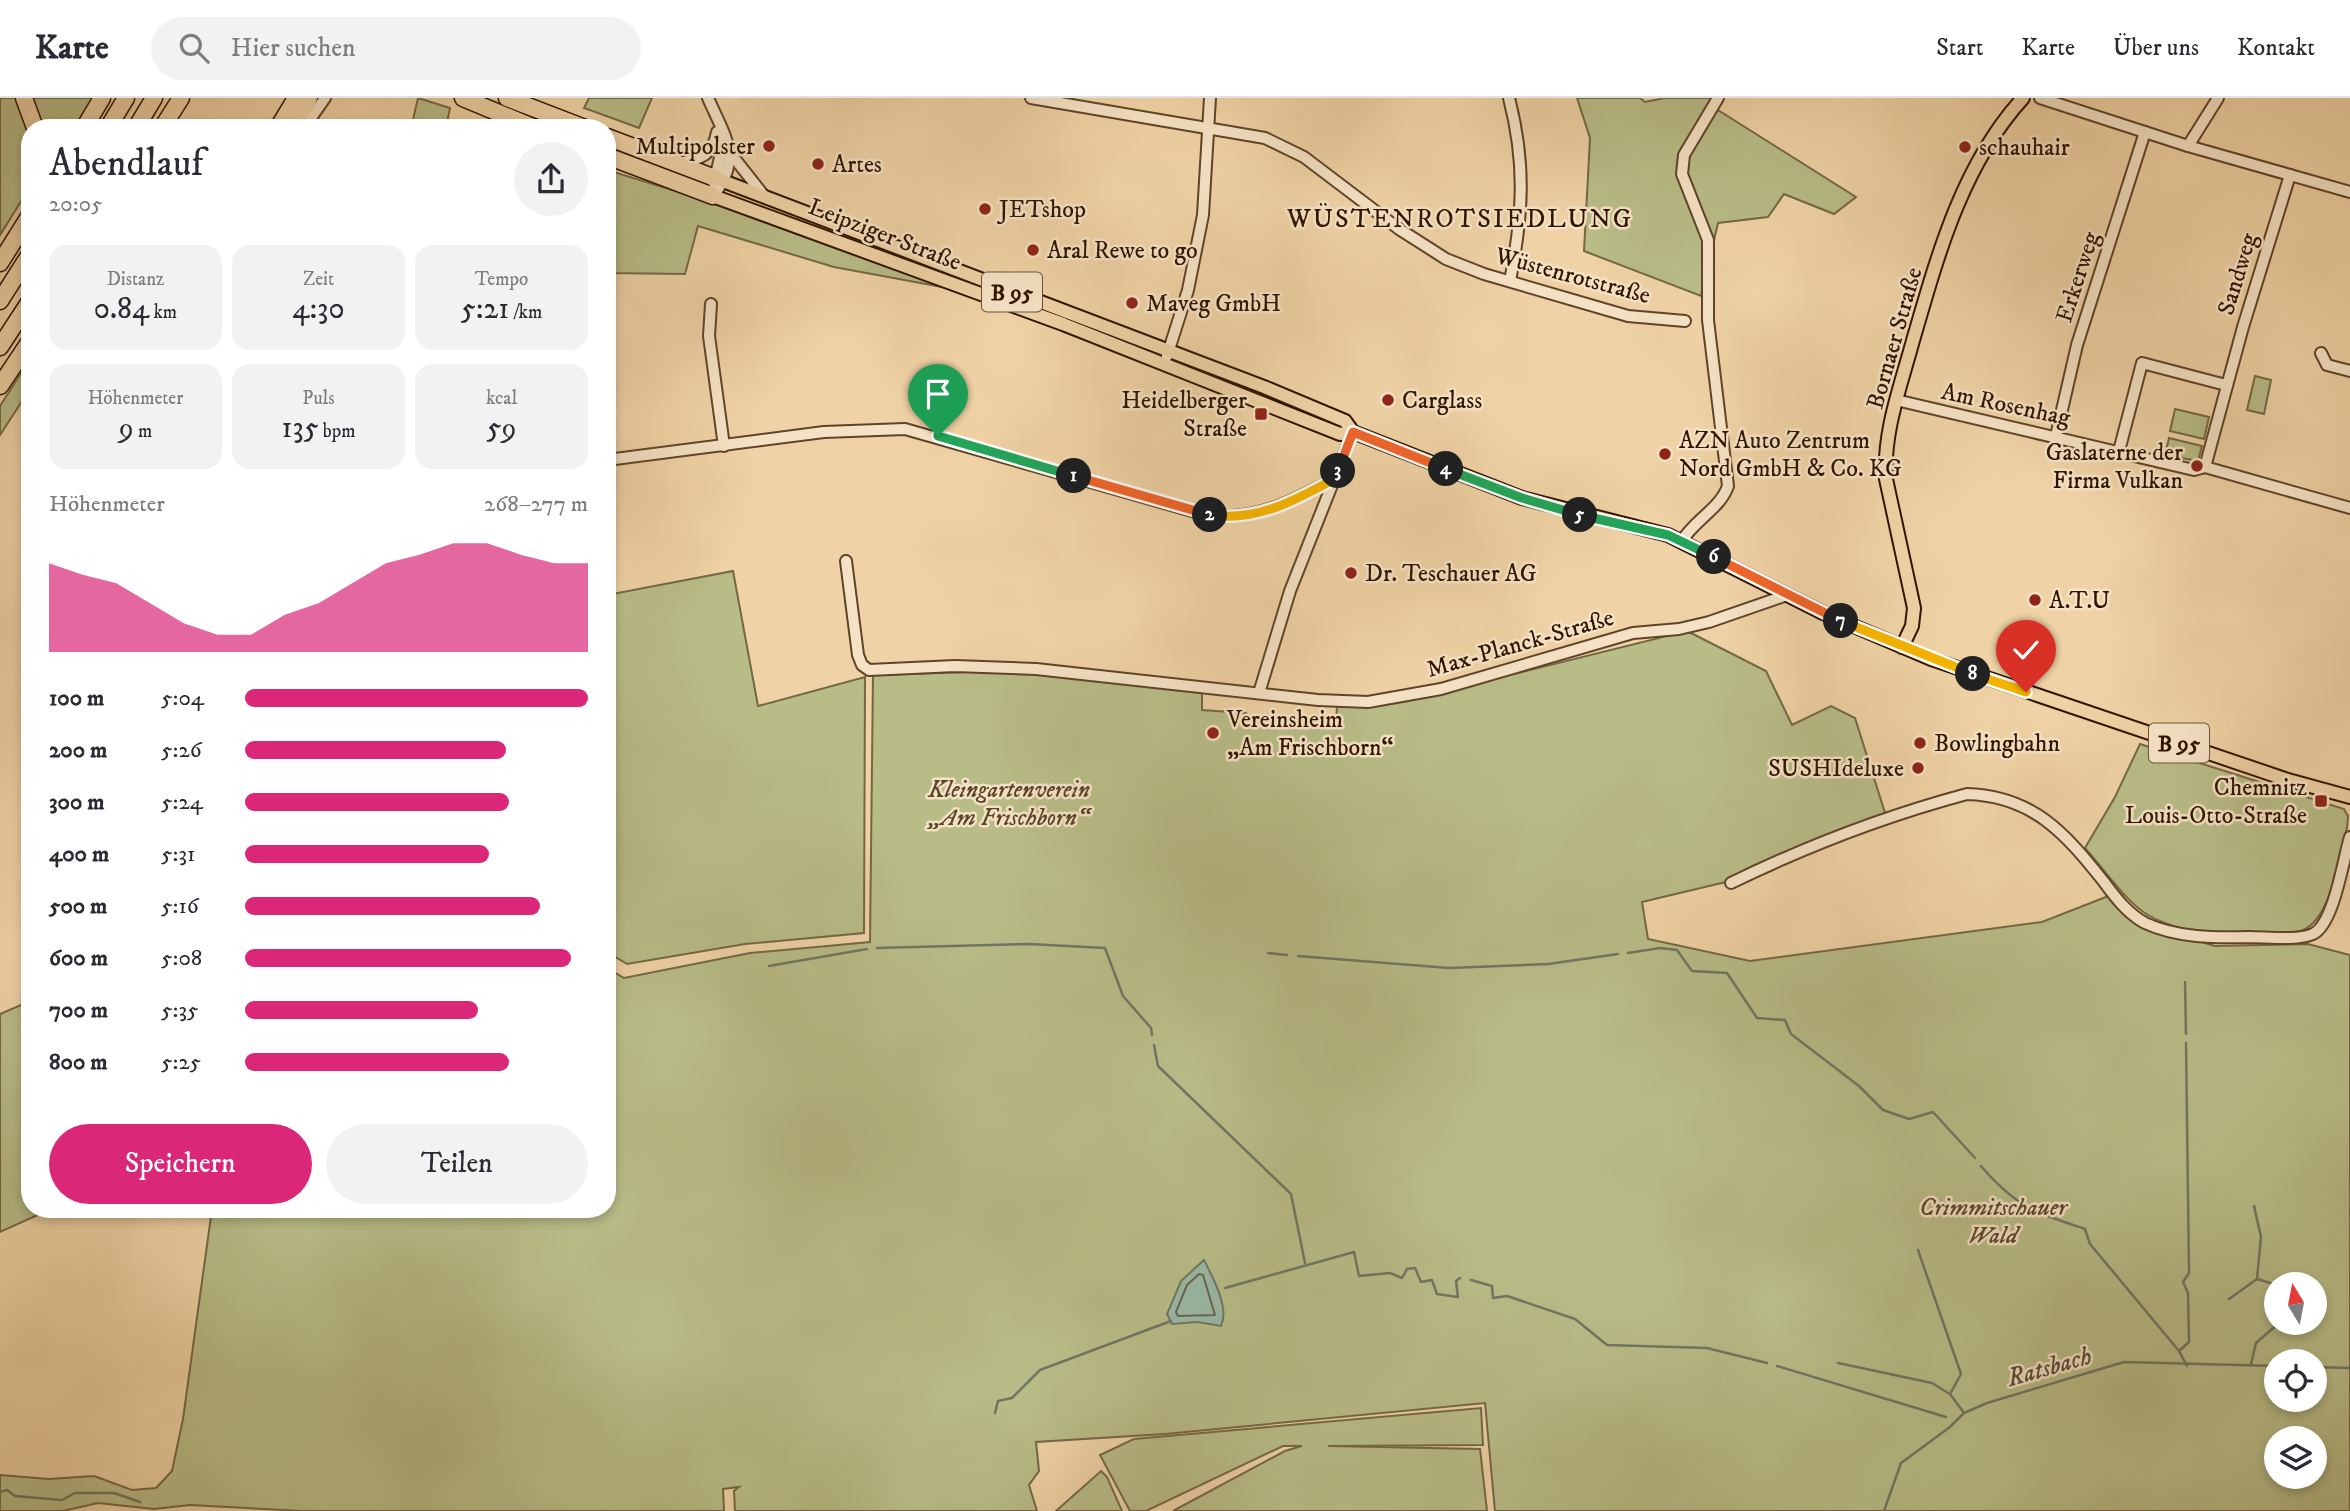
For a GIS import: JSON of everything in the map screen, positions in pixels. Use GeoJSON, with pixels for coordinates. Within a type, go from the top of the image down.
{"type":"FeatureCollection","features":[{"type":"Feature","properties":{"kind":"highway"},"geometry":{"type":"LineString","coordinates":[[24,98],[32,119]]}},
{"type":"Feature","properties":{"kind":"highway"},"geometry":{"type":"LineString","coordinates":[[89,119],[102,98]]}},
{"type":"Feature","properties":{"kind":"highway"},"geometry":{"type":"LineString","coordinates":[[113,119],[126,98]]}},
{"type":"Feature","properties":{"kind":"highway"},"geometry":{"type":"LineString","coordinates":[[141,119],[154,98]]}},
{"type":"Feature","properties":{"kind":"highway"},"geometry":{"type":"LineString","coordinates":[[169,119],[181,98]]}},
{"type":"Feature","properties":{"kind":"highway"},"geometry":{"type":"LineString","coordinates":[[283,119],[296,98]]}},
{"type":"Feature","properties":{"kind":"highway"},"geometry":{"type":"LineString","coordinates":[[296,119],[309,98]]}},
{"type":"Feature","properties":{"kind":"highway"},"geometry":{"type":"LineString","coordinates":[[463,98],[513,119]]}},
{"type":"Feature","properties":{"kind":"highway"},"geometry":{"type":"LineString","coordinates":[[507,98],[561,119]]}},
{"type":"Feature","properties":{"kind":"highway"},"geometry":{"type":"LineString","coordinates":[[525,98],[550,115]]}},
{"type":"Feature","properties":{"kind":"highway","name":"Leipziger Straße"},"geometry":{"type":"LineString","coordinates":[[616,140],[720,180]]}},
{"type":"Feature","properties":{"kind":"highway","name":"Leipziger Straße"},"geometry":{"type":"LineString","coordinates":[[616,159],[713,197]]}},
{"type":"Feature","properties":{"kind":"highway"},"geometry":{"type":"LineString","coordinates":[[13,241],[21,222]]}},
{"type":"Feature","properties":{"kind":"highway"},"geometry":{"type":"LineString","coordinates":[[0,263],[21,229]]}},
{"type":"Feature","properties":{"kind":"highway"},"geometry":{"type":"LineString","coordinates":[[0,301],[21,268]]}},
{"type":"Feature","properties":{"kind":"highway"},"geometry":{"type":"LineString","coordinates":[[0,347],[21,315]]}},
{"type":"Feature","properties":{"kind":"highway"},"geometry":{"type":"LineString","coordinates":[[0,386],[21,354]]}},
{"type":"Feature","properties":{"kind":"main road","name":"Bornaer Straße"},"geometry":{"type":"LineString","coordinates":[[1902,647],[1912,626],[1914,608],[1886,479],[1885,461],[1896,400],[1942,243],[1957,207],[1978,165],[2010,112],[2023,98]]}},
{"type":"Feature","properties":{"kind":"main road","name":"Leipziger Straße"},"geometry":{"type":"LineString","coordinates":[[720,180],[1166,358],[1340,434],[1353,432],[1522,498],[1657,531],[1787,595],[1902,647],[2226,759],[2350,797]]}},
{"type":"Feature","properties":{"kind":"main road","name":"Leipziger Straße"},"geometry":{"type":"LineString","coordinates":[[713,197],[1166,358]]}},
{"type":"Feature","properties":{"kind":"street"},"geometry":{"type":"LineString","coordinates":[[310,119],[325,98]]}},
{"type":"Feature","properties":{"kind":"street"},"geometry":{"type":"LineString","coordinates":[[708,98],[731,154],[765,197]]}},
{"type":"Feature","properties":{"kind":"street","name":"Wüstenrotstraße"},"geometry":{"type":"LineString","coordinates":[[1031,98],[1265,138],[1304,157],[1399,229],[1446,259],[1628,316],[1685,321]]}},
{"type":"Feature","properties":{"kind":"street"},"geometry":{"type":"LineString","coordinates":[[1166,358],[1188,290],[1203,215],[1210,98]]}},
{"type":"Feature","properties":{"kind":"street"},"geometry":{"type":"LineString","coordinates":[[1509,98],[1520,139],[1522,193],[1510,281]]}},
{"type":"Feature","properties":{"kind":"street"},"geometry":{"type":"LineString","coordinates":[[1682,541],[1692,524],[1725,495],[1728,486],[1708,320],[1708,240],[1682,174],[1688,147],[1718,98]]}},
{"type":"Feature","properties":{"kind":"street"},"geometry":{"type":"LineString","coordinates":[[2040,98],[2188,146],[2350,192]]}},
{"type":"Feature","properties":{"kind":"street"},"geometry":{"type":"LineString","coordinates":[[2188,146],[2218,98]]}},
{"type":"Feature","properties":{"kind":"street"},"geometry":{"type":"LineString","coordinates":[[676,164],[702,158],[711,152],[719,123]]}},
{"type":"Feature","properties":{"kind":"street"},"geometry":{"type":"LineString","coordinates":[[719,123],[722,149],[720,180]]}},
{"type":"Feature","properties":{"kind":"street","name":"Erkerweg"},"geometry":{"type":"LineString","coordinates":[[2056,436],[2077,345],[2145,132]]}},
{"type":"Feature","properties":{"kind":"street"},"geometry":{"type":"LineString","coordinates":[[713,197],[731,154]]}},
{"type":"Feature","properties":{"kind":"street","name":"Sandweg"},"geometry":{"type":"LineString","coordinates":[[2205,467],[2226,385],[2290,175]]}},
{"type":"Feature","properties":{"kind":"street"},"geometry":{"type":"LineString","coordinates":[[711,304],[709,336],[724,446]]}},
{"type":"Feature","properties":{"kind":"street"},"geometry":{"type":"LineString","coordinates":[[2322,353],[2327,365],[2350,371]]}},
{"type":"Feature","properties":{"kind":"street"},"geometry":{"type":"LineString","coordinates":[[2119,451],[2142,363],[2226,385]]}},
{"type":"Feature","properties":{"kind":"street","name":"Am Rosenhag"},"geometry":{"type":"LineString","coordinates":[[1896,400],[2194,470],[2205,467],[2350,508]]}},
{"type":"Feature","properties":{"kind":"street"},"geometry":{"type":"LineString","coordinates":[[616,459],[824,432],[905,429],[1206,515],[1226,518],[1271,510],[1336,478]]}},
{"type":"Feature","properties":{"kind":"street"},"geometry":{"type":"LineString","coordinates":[[1259,693],[1290,591],[1353,432]]}},
{"type":"Feature","properties":{"kind":"street","name":"Max-Planck-Straße"},"geometry":{"type":"LineString","coordinates":[[846,561],[858,655],[862,665],[869,670],[955,666],[1036,669],[1351,702],[1441,689],[1633,633],[1679,629],[1709,622],[1787,595]]}},
{"type":"Feature","properties":{"kind":"street"},"geometry":{"type":"LineString","coordinates":[[1731,883],[1812,845],[1856,829],[1967,794],[1983,794],[2024,805],[2047,821],[2129,911],[2145,923],[2199,938],[2310,935],[2327,920],[2350,837]]}},
{"type":"Feature","properties":{"kind":"green space"},"geometry":{"type":"Polygon","coordinates":[[[0,98],[17,98],[24,119],[21,119],[21,201],[0,235],[0,98]]]}},
{"type":"Feature","properties":{"kind":"green space"},"geometry":{"type":"Polygon","coordinates":[[[29,98],[96,98],[83,119],[36,119],[29,98]]]}},
{"type":"Feature","properties":{"kind":"green space"},"geometry":{"type":"Polygon","coordinates":[[[418,98],[450,108],[448,119],[413,119],[418,98]]]}},
{"type":"Feature","properties":{"kind":"green space"},"geometry":{"type":"Polygon","coordinates":[[[589,98],[652,98],[639,128],[584,108],[589,98]]]}},
{"type":"Feature","properties":{"kind":"green space"},"geometry":{"type":"Polygon","coordinates":[[[1577,98],[1640,98],[1645,102],[1665,98],[1714,98],[1710,105],[1856,197],[1834,214],[1784,194],[1768,217],[1718,223],[1701,296],[1584,251],[1590,138],[1577,98]]]}},
{"type":"Feature","properties":{"kind":"green space"},"geometry":{"type":"Polygon","coordinates":[[[616,173],[692,196],[953,289],[834,267],[698,226],[685,274],[616,273],[616,173]]]}},
{"type":"Feature","properties":{"kind":"green space"},"geometry":{"type":"Polygon","coordinates":[[[21,373],[21,403],[0,435],[0,406],[21,373]]]}},
{"type":"Feature","properties":{"kind":"green space"},"geometry":{"type":"Polygon","coordinates":[[[2255,376],[2271,380],[2264,414],[2247,410],[2255,376]]]}},
{"type":"Feature","properties":{"kind":"green space"},"geometry":{"type":"Polygon","coordinates":[[[2175,409],[2209,417],[2204,439],[2170,431],[2175,409]]]}},
{"type":"Feature","properties":{"kind":"green space"},"geometry":{"type":"Polygon","coordinates":[[[2169,438],[2202,446],[2198,461],[2165,455],[2169,438]]]}},
{"type":"Feature","properties":{"kind":"green space"},"geometry":{"type":"Polygon","coordinates":[[[733,571],[758,706],[865,677],[864,933],[745,944],[627,964],[616,957],[616,593],[733,571]]]}},
{"type":"Feature","properties":{"kind":"green space","name":"Crimmitschauer Wald"},"geometry":{"type":"Polygon","coordinates":[[[1687,631],[1766,671],[1792,725],[1831,706],[1855,718],[1886,816],[1730,881],[1642,902],[1648,939],[1750,961],[2042,922],[2111,895],[2143,925],[2215,946],[2308,944],[2350,955],[2350,1511],[1495,1511],[1485,1403],[1165,1434],[1036,1442],[1039,1471],[1029,1485],[1037,1511],[735,1511],[734,1491],[739,1487],[723,1489],[724,1511],[302,1511],[190,1505],[154,1509],[98,1503],[63,1511],[0,1511],[0,1475],[49,1479],[94,1476],[132,1490],[156,1488],[172,1471],[183,1419],[211,1218],[616,1218],[616,973],[624,978],[750,953],[870,942],[873,675],[1002,671],[1202,692],[1202,710],[1246,713],[1251,721],[1336,726],[1337,706],[1397,703],[1687,631]]]}},
{"type":"Feature","properties":{"kind":"green space"},"geometry":{"type":"Polygon","coordinates":[[[2140,744],[2344,809],[2348,816],[2347,828],[2336,873],[2325,904],[2309,927],[2297,932],[2202,932],[2165,923],[2148,915],[2123,894],[2085,848],[2115,797],[2140,744]]]}},
{"type":"Feature","properties":{"kind":"green space"},"geometry":{"type":"Polygon","coordinates":[[[21,1005],[21,1218],[31,1218],[0,1232],[0,1014],[21,1005]]]}},
{"type":"Feature","properties":{"kind":"green space"},"geometry":{"type":"Polygon","coordinates":[[[1481,1408],[1483,1445],[1328,1446],[1480,1449],[1487,1511],[1173,1511],[1285,1451],[1302,1446],[1283,1446],[1146,1511],[1130,1511],[1100,1455],[1134,1439],[1481,1408]]]}},
{"type":"Feature","properties":{"kind":"green space"},"geometry":{"type":"Polygon","coordinates":[[[1101,1471],[1107,1477],[1122,1511],[1056,1511],[1101,1471]]]}},
{"type":"Feature","properties":{"kind":"water"},"geometry":{"type":"Polygon","coordinates":[[[1204,1260],[1222,1301],[1221,1326],[1197,1322],[1172,1324],[1167,1314],[1181,1281],[1204,1260]]]}},
{"type":"Feature","properties":{"kind":"waterway"},"geometry":{"type":"LineString","coordinates":[[877,948],[1029,944],[1105,948],[1123,996],[1151,1028],[1152,1035]]}},
{"type":"Feature","properties":{"kind":"waterway"},"geometry":{"type":"LineString","coordinates":[[1628,953],[1660,948],[1677,950],[1692,971],[1727,973],[1757,1018],[1785,1020],[1791,1034],[1859,1086],[1883,1110],[1909,1119],[1933,1112],[1975,1158]]}},
{"type":"Feature","properties":{"kind":"waterway"},"geometry":{"type":"LineString","coordinates":[[769,966],[867,949]]}},
{"type":"Feature","properties":{"kind":"waterway"},"geometry":{"type":"LineString","coordinates":[[1268,953],[1287,955]]}},
{"type":"Feature","properties":{"kind":"waterway"},"geometry":{"type":"LineString","coordinates":[[1298,956],[1449,968],[1548,964],[1618,954]]}},
{"type":"Feature","properties":{"kind":"waterway"},"geometry":{"type":"LineString","coordinates":[[2185,982],[2186,1034]]}},
{"type":"Feature","properties":{"kind":"waterway"},"geometry":{"type":"LineString","coordinates":[[2179,1351],[2189,1342],[2188,1293],[2183,1282],[2189,1273],[2186,1043]]}},
{"type":"Feature","properties":{"kind":"waterway"},"geometry":{"type":"LineString","coordinates":[[1154,1045],[1158,1066],[1291,1194],[1305,1263]]}},
{"type":"Feature","properties":{"kind":"waterway"},"geometry":{"type":"LineString","coordinates":[[1981,1166],[2005,1191],[2027,1206],[2085,1229],[2090,1244],[2179,1351],[2187,1366]]}},
{"type":"Feature","properties":{"kind":"waterway"},"geometry":{"type":"LineString","coordinates":[[2229,1299],[2257,1279],[2261,1237],[2254,1206]]}},
{"type":"Feature","properties":{"kind":"waterway"},"geometry":{"type":"LineString","coordinates":[[1918,1250],[1961,1374],[1950,1394],[1964,1413]]}},
{"type":"Feature","properties":{"kind":"waterway"},"geometry":{"type":"LineString","coordinates":[[1225,1288],[1354,1252],[1359,1276],[1390,1273],[1402,1278],[1407,1269],[1415,1268],[1421,1282],[1432,1280],[1437,1294],[1458,1297],[1456,1281],[1460,1278]]}},
{"type":"Feature","properties":{"kind":"waterway"},"geometry":{"type":"LineString","coordinates":[[2257,1279],[2264,1281]]}},
{"type":"Feature","properties":{"kind":"waterway"},"geometry":{"type":"LineString","coordinates":[[1471,1280],[1492,1286],[1493,1298],[1507,1296],[1575,1319],[1607,1345],[1707,1348],[1767,1363]]}},
{"type":"Feature","properties":{"kind":"waterway"},"geometry":{"type":"LineString","coordinates":[[995,1413],[998,1401],[1012,1398],[1040,1370],[1171,1321]]}},
{"type":"Feature","properties":{"kind":"waterway"},"geometry":{"type":"LineString","coordinates":[[2251,1364],[2256,1343],[2265,1335]]}},
{"type":"Feature","properties":{"kind":"waterway","name":"Ratsbach"},"geometry":{"type":"LineString","coordinates":[[1884,1511],[1901,1463],[1950,1427],[1964,1413],[1987,1403],[2124,1362],[2264,1366]]}},
{"type":"Feature","properties":{"kind":"waterway"},"geometry":{"type":"LineString","coordinates":[[1838,1363],[1932,1383],[1948,1393]]}},
{"type":"Feature","properties":{"kind":"waterway"},"geometry":{"type":"LineString","coordinates":[[1777,1366],[1946,1417]]}},
{"type":"Feature","properties":{"kind":"waterway","name":"Ratsbach"},"geometry":{"type":"LineString","coordinates":[[2327,1367],[2350,1368]]}},
{"type":"Feature","properties":{"kind":"waterway"},"geometry":{"type":"LineString","coordinates":[[0,1492],[7,1490],[15,1496],[62,1500],[75,1493],[114,1493],[140,1502]]}},
{"type":"Feature","properties":{"kind":"place","name":"Multipolster"},"geometry":{"type":"Point","coordinates":[769,146]}},
{"type":"Feature","properties":{"kind":"place","name":"schauhair"},"geometry":{"type":"Point","coordinates":[1965,147]}},
{"type":"Feature","properties":{"kind":"place","name":"Artes"},"geometry":{"type":"Point","coordinates":[818,164]}},
{"type":"Feature","properties":{"kind":"place","name":"JETshop"},"geometry":{"type":"Point","coordinates":[985,209]}},
{"type":"Feature","properties":{"kind":"place","name":"Aral Rewe to go"},"geometry":{"type":"Point","coordinates":[1033,250]}},
{"type":"Feature","properties":{"kind":"place","name":"Maveg GmbH"},"geometry":{"type":"Point","coordinates":[1132,303]}},
{"type":"Feature","properties":{"kind":"place","name":"Carglass"},"geometry":{"type":"Point","coordinates":[1388,400]}},
{"type":"Feature","properties":{"kind":"place","name":"Heidelberger Straße"},"geometry":{"type":"Point","coordinates":[1261,414]}},
{"type":"Feature","properties":{"kind":"place","name":"AZN Auto Zentrum Nord GmbH & Co. KG"},"geometry":{"type":"Point","coordinates":[1665,454]}},
{"type":"Feature","properties":{"kind":"place","name":"Gaslaterne der Firma Vulkan"},"geometry":{"type":"Point","coordinates":[2197,466]}},
{"type":"Feature","properties":{"kind":"place","name":"Dr. Teschauer AG"},"geometry":{"type":"Point","coordinates":[1351,573]}},
{"type":"Feature","properties":{"kind":"place","name":"A.T.U"},"geometry":{"type":"Point","coordinates":[2035,600]}},
{"type":"Feature","properties":{"kind":"place","name":"Vereinsheim „Am Frischborn“"},"geometry":{"type":"Point","coordinates":[1213,733]}},
{"type":"Feature","properties":{"kind":"place","name":"Bowlingbahn"},"geometry":{"type":"Point","coordinates":[1920,743]}},
{"type":"Feature","properties":{"kind":"place","name":"SUSHIdeluxe"},"geometry":{"type":"Point","coordinates":[1918,768]}},
{"type":"Feature","properties":{"kind":"place","name":"Chemnitz Louis-Otto-Straße"},"geometry":{"type":"Point","coordinates":[2321,801]}},
{"type":"Feature","properties":{"kind":"district","name":"WÜSTENROTSIEDLUNG"},"geometry":{"type":"Point","coordinates":[1460,218]}},
{"type":"Feature","properties":{"kind":"route"},"geometry":{"type":"LineString","coordinates":[[938,436],[1206,515],[1226,518],[1271,510],[1293,502],[1336,478],[1353,432],[1522,498],[1560,510],[1668,535],[1823,613],[1877,637],[2026,692]]}},
{"type":"Feature","properties":{"kind":"park label","name":"Kleingartenverein „Am Frischborn“"},"geometry":{"type":"Point","coordinates":[1009,803]}}]}
